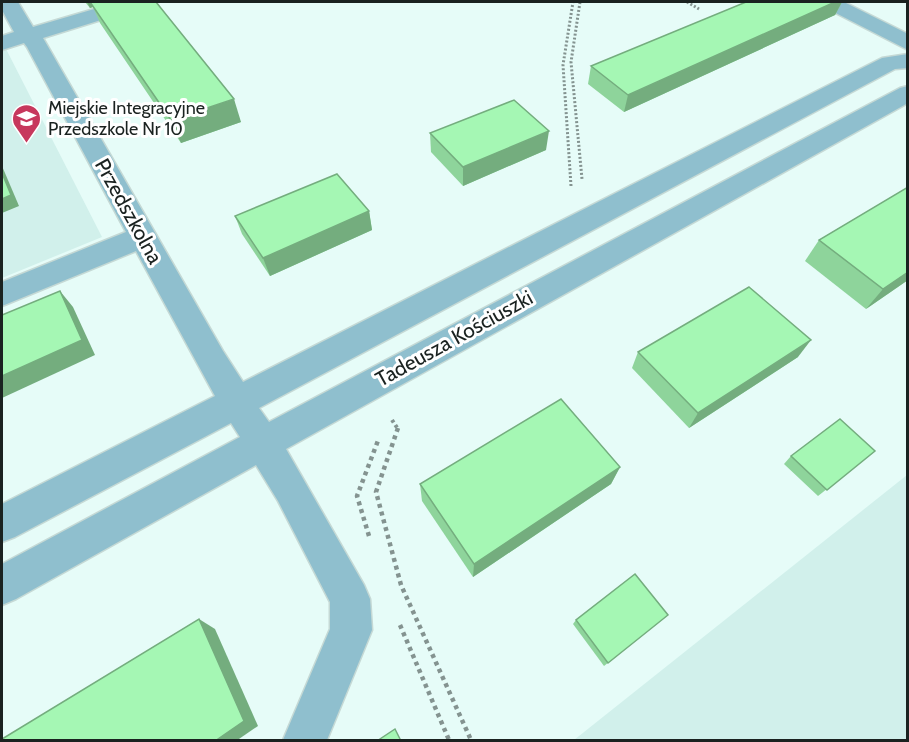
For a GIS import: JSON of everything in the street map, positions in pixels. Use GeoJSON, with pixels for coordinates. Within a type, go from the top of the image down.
{"type":"FeatureCollection","features":[{"type":"Feature","properties":{"kind":"street","name":"Przedszkolna"},"geometry":{"type":"LineString","coordinates":[[8,2],[22,28],[37,44],[212,361],[291,489],[350,599],[351,630],[305,741]]}},
{"type":"Feature","properties":{"kind":"street"},"geometry":{"type":"LineString","coordinates":[[2,43],[139,2]]}},
{"type":"Feature","properties":{"kind":"street"},"geometry":{"type":"LineString","coordinates":[[829,2],[908,43]]}},
{"type":"Feature","properties":{"kind":"street","name":"Tadeusza Kościuszki"},"geometry":{"type":"LineString","coordinates":[[2,524],[890,63],[908,62]]}},
{"type":"Feature","properties":{"kind":"street","name":"Tadeusza Kościuszki"},"geometry":{"type":"LineString","coordinates":[[2,585],[908,93]]}},
{"type":"Feature","properties":{"kind":"street"},"geometry":{"type":"LineString","coordinates":[[2,294],[143,236]]}},
{"type":"Feature","properties":{"kind":"path"},"geometry":{"type":"LineString","coordinates":[[571,186],[563,65],[573,2]]}},
{"type":"Feature","properties":{"kind":"path"},"geometry":{"type":"LineString","coordinates":[[580,2],[571,62],[582,180]]}},
{"type":"Feature","properties":{"kind":"path"},"geometry":{"type":"LineString","coordinates":[[687,2],[699,9]]}},
{"type":"Feature","properties":{"kind":"path"},"geometry":{"type":"LineString","coordinates":[[398,428],[376,492],[401,585],[471,741]]}},
{"type":"Feature","properties":{"kind":"shaded area","name":"Miejskie Integracyjne Przedszkole Nr 10"},"geometry":{"type":"Polygon","coordinates":[[[5,47],[102,237],[2,278],[2,48],[5,47]]]}},
{"type":"Feature","properties":{"kind":"shaded area"},"geometry":{"type":"Polygon","coordinates":[[[907,475],[907,740],[574,740],[907,475]]]}},
{"type":"Feature","properties":{"kind":"building"},"geometry":{"type":"Polygon","coordinates":[[[90,2],[156,2],[234,99],[171,120],[90,2]]]}},
{"type":"Feature","properties":{"kind":"building"},"geometry":{"type":"Polygon","coordinates":[[[746,2],[835,2],[628,95],[591,66],[746,2]]]}},
{"type":"Feature","properties":{"kind":"building"},"geometry":{"type":"Polygon","coordinates":[[[514,100],[549,131],[463,167],[430,133],[514,100]]]}},
{"type":"Feature","properties":{"kind":"building"},"geometry":{"type":"Polygon","coordinates":[[[2,173],[11,195],[2,199],[2,173]]]}},
{"type":"Feature","properties":{"kind":"building"},"geometry":{"type":"Polygon","coordinates":[[[337,174],[369,211],[263,258],[235,216],[337,174]]]}},
{"type":"Feature","properties":{"kind":"building"},"geometry":{"type":"Polygon","coordinates":[[[908,187],[908,272],[883,289],[819,240],[908,187]]]}},
{"type":"Feature","properties":{"kind":"building"},"geometry":{"type":"Polygon","coordinates":[[[749,287],[811,340],[698,413],[638,352],[749,287]]]}},
{"type":"Feature","properties":{"kind":"building"},"geometry":{"type":"Polygon","coordinates":[[[60,291],[82,340],[2,376],[2,315],[60,291]]]}},
{"type":"Feature","properties":{"kind":"building"},"geometry":{"type":"Polygon","coordinates":[[[561,399],[620,467],[474,564],[420,484],[561,399]]]}},
{"type":"Feature","properties":{"kind":"building"},"geometry":{"type":"Polygon","coordinates":[[[840,419],[875,451],[827,490],[791,456],[840,419]]]}},
{"type":"Feature","properties":{"kind":"building"},"geometry":{"type":"Polygon","coordinates":[[[635,574],[668,615],[608,663],[576,620],[635,574]]]}},
{"type":"Feature","properties":{"kind":"building"},"geometry":{"type":"Polygon","coordinates":[[[199,619],[244,721],[215,741],[2,741],[2,739],[199,619]]]}},
{"type":"Feature","properties":{"kind":"building"},"geometry":{"type":"Polygon","coordinates":[[[395,729],[401,741],[377,741],[395,729]]]}},
{"type":"Feature","properties":{"kind":"place","name":"Miejskie Integracyjne Przedszkole Nr 10"},"geometry":{"type":"Point","coordinates":[27,144]}}]}
